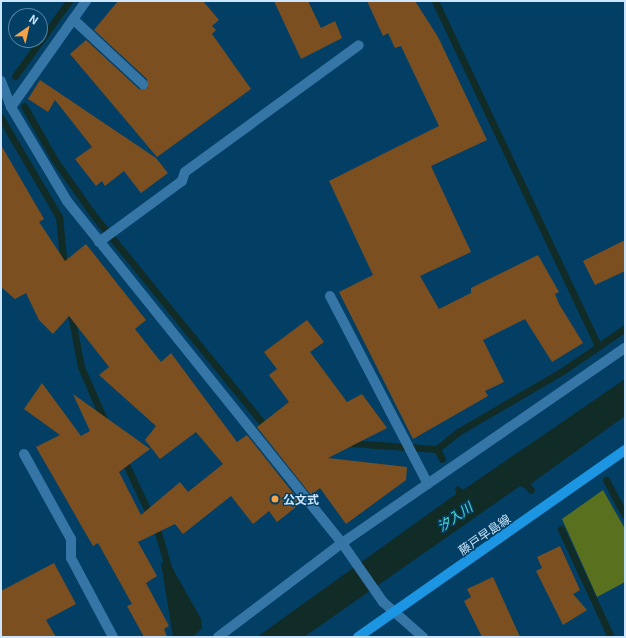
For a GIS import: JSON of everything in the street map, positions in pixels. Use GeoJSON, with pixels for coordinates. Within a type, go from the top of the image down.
{"type":"FeatureCollection","features":[{"type":"Feature","properties":{"kind":"main road","name":"藤戸早島線"},"geometry":{"type":"LineString","coordinates":[[358,637],[395,613],[625,450]]}},
{"type":"Feature","properties":{"kind":"street"},"geometry":{"type":"LineString","coordinates":[[6,103],[86,1]]}},
{"type":"Feature","properties":{"kind":"street"},"geometry":{"type":"LineString","coordinates":[[73,19],[143,84]]}},
{"type":"Feature","properties":{"kind":"street"},"geometry":{"type":"LineString","coordinates":[[102,240],[182,181],[185,172],[359,45]]}},
{"type":"Feature","properties":{"kind":"street"},"geometry":{"type":"LineString","coordinates":[[1,81],[6,103],[68,201],[102,240],[345,548],[383,602],[423,637]]}},
{"type":"Feature","properties":{"kind":"street"},"geometry":{"type":"LineString","coordinates":[[330,296],[404,441],[428,484]]}},
{"type":"Feature","properties":{"kind":"street"},"geometry":{"type":"LineString","coordinates":[[218,637],[345,548],[428,484],[625,348]]}},
{"type":"Feature","properties":{"kind":"street"},"geometry":{"type":"LineString","coordinates":[[24,454],[71,539],[71,558],[113,637]]}},
{"type":"Feature","properties":{"kind":"green space"},"geometry":{"type":"Polygon","coordinates":[[[603,490],[625,529],[625,582],[597,597],[562,519],[603,490]]]}},
{"type":"Feature","properties":{"kind":"water","name":"汐入川"},"geometry":{"type":"Polygon","coordinates":[[[625,379],[625,416],[525,488],[520,486],[304,637],[257,637],[456,494],[455,488],[458,486],[463,490],[625,379]]]}},
{"type":"Feature","properties":{"kind":"water"},"geometry":{"type":"Polygon","coordinates":[[[169,562],[201,619],[202,628],[193,637],[173,637],[161,563],[169,562]]]}},
{"type":"Feature","properties":{"kind":"building"},"geometry":{"type":"Polygon","coordinates":[[[118,1],[203,1],[219,20],[212,26],[216,30],[212,34],[251,89],[157,157],[70,54],[86,40],[139,89],[148,88],[147,79],[94,30],[118,1]]]}},
{"type":"Feature","properties":{"kind":"building"},"geometry":{"type":"Polygon","coordinates":[[[274,1],[308,1],[321,28],[335,21],[342,38],[301,59],[274,1]]]}},
{"type":"Feature","properties":{"kind":"building"},"geometry":{"type":"Polygon","coordinates":[[[367,1],[415,1],[438,37],[487,140],[431,166],[471,252],[420,276],[439,309],[471,293],[471,288],[538,255],[559,292],[555,294],[559,304],[583,343],[552,362],[525,319],[483,340],[504,382],[485,391],[488,396],[413,439],[339,292],[373,275],[329,181],[439,126],[401,46],[395,48],[388,33],[383,36],[367,1]]]}},
{"type":"Feature","properties":{"kind":"building"},"geometry":{"type":"Polygon","coordinates":[[[40,80],[156,158],[168,173],[141,193],[124,171],[105,186],[102,181],[96,186],[75,159],[92,147],[55,100],[48,112],[28,99],[40,80]]]}},
{"type":"Feature","properties":{"kind":"building"},"geometry":{"type":"Polygon","coordinates":[[[1,145],[44,219],[39,222],[65,261],[86,244],[146,320],[135,329],[161,362],[171,353],[237,442],[247,435],[301,503],[277,522],[269,511],[253,524],[231,496],[183,534],[175,524],[138,542],[157,576],[146,583],[169,626],[164,629],[167,637],[144,637],[127,606],[132,604],[98,543],[93,546],[36,447],[60,435],[24,409],[42,383],[81,436],[90,431],[73,394],[150,449],[119,472],[141,515],[180,482],[188,492],[223,464],[196,432],[160,459],[145,440],[156,426],[99,375],[109,367],[69,316],[53,334],[39,320],[26,293],[15,299],[1,287],[1,145]]]}},
{"type":"Feature","properties":{"kind":"building"},"geometry":{"type":"Polygon","coordinates":[[[625,240],[625,271],[595,285],[583,261],[625,240]]]}},
{"type":"Feature","properties":{"kind":"building"},"geometry":{"type":"Polygon","coordinates":[[[307,320],[324,342],[310,352],[347,402],[362,394],[387,428],[328,458],[407,467],[406,480],[346,524],[320,488],[311,495],[257,427],[289,402],[269,375],[277,369],[264,352],[307,320]]]}},
{"type":"Feature","properties":{"kind":"building"},"geometry":{"type":"Polygon","coordinates":[[[560,546],[580,590],[573,594],[587,610],[563,625],[536,571],[542,568],[537,557],[560,546]]]}},
{"type":"Feature","properties":{"kind":"building"},"geometry":{"type":"Polygon","coordinates":[[[54,563],[76,604],[46,620],[56,637],[1,637],[1,591],[54,563]]]}},
{"type":"Feature","properties":{"kind":"building"},"geometry":{"type":"Polygon","coordinates":[[[493,577],[520,637],[482,637],[464,601],[471,597],[467,589],[493,577]]]}},
{"type":"Feature","properties":{"kind":"waterway"},"geometry":{"type":"LineString","coordinates":[[15,76],[69,1]]}},
{"type":"Feature","properties":{"kind":"waterway"},"geometry":{"type":"LineString","coordinates":[[435,1],[598,346]]}},
{"type":"Feature","properties":{"kind":"waterway"},"geometry":{"type":"LineString","coordinates":[[24,106],[56,162],[95,217],[268,430]]}},
{"type":"Feature","properties":{"kind":"waterway"},"geometry":{"type":"LineString","coordinates":[[1,118],[59,217],[64,267]]}},
{"type":"Feature","properties":{"kind":"waterway"},"geometry":{"type":"LineString","coordinates":[[70,309],[81,367],[105,422]]}},
{"type":"Feature","properties":{"kind":"waterway"},"geometry":{"type":"LineString","coordinates":[[348,443],[437,449],[458,432],[564,370],[625,328]]}},
{"type":"Feature","properties":{"kind":"waterway"},"geometry":{"type":"LineString","coordinates":[[437,449],[442,459]]}},
{"type":"Feature","properties":{"kind":"waterway"},"geometry":{"type":"LineString","coordinates":[[123,458],[158,532],[169,570]]}},
{"type":"Feature","properties":{"kind":"waterway"},"geometry":{"type":"LineString","coordinates":[[522,479],[531,490]]}},
{"type":"Feature","properties":{"kind":"waterway"},"geometry":{"type":"LineString","coordinates":[[606,480],[625,515]]}},
{"type":"Feature","properties":{"kind":"waterway"},"geometry":{"type":"LineString","coordinates":[[561,529],[611,637]]}},
{"type":"Feature","properties":{"kind":"place","name":"公文式"},"geometry":{"type":"Point","coordinates":[275,499]}}]}
